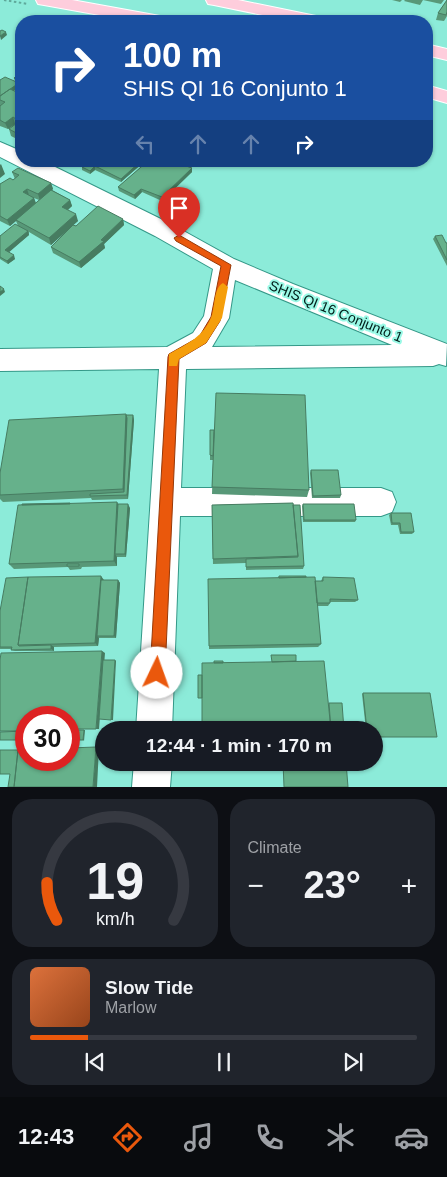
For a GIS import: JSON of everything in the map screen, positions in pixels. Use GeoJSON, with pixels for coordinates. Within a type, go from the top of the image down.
{"type":"FeatureCollection","features":[{"type":"Feature","properties":{"kind":"main road"},"geometry":{"type":"LineString","coordinates":[[44,0],[127,15]]}},
{"type":"Feature","properties":{"kind":"main road"},"geometry":{"type":"LineString","coordinates":[[214,0],[287,15]]}},
{"type":"Feature","properties":{"kind":"main road"},"geometry":{"type":"LineString","coordinates":[[433,51],[447,54]]}},
{"type":"Feature","properties":{"kind":"main road"},"geometry":{"type":"LineString","coordinates":[[433,93],[447,97]]}},
{"type":"Feature","properties":{"kind":"street"},"geometry":{"type":"LineString","coordinates":[[0,149],[15,156]]}},
{"type":"Feature","properties":{"kind":"street","name":"SHIS QI 16 Conjunto 1"},"geometry":{"type":"LineString","coordinates":[[37,167],[163,230],[226,265],[284,291],[446,355]]}},
{"type":"Feature","properties":{"kind":"street"},"geometry":{"type":"LineString","coordinates":[[173,357],[202,340],[216,318],[226,265]]}},
{"type":"Feature","properties":{"kind":"street"},"geometry":{"type":"LineString","coordinates":[[0,360],[446,355]]}},
{"type":"Feature","properties":{"kind":"street"},"geometry":{"type":"LineString","coordinates":[[154,721],[173,357]]}},
{"type":"Feature","properties":{"kind":"street"},"geometry":{"type":"LineString","coordinates":[[166,502],[381,502]]}},
{"type":"Feature","properties":{"kind":"street"},"geometry":{"type":"LineString","coordinates":[[152,787],[153,771]]}},
{"type":"Feature","properties":{"kind":"building"},"geometry":{"type":"Polygon","coordinates":[[[447,0],[446,15],[438,13],[447,0]]]}},
{"type":"Feature","properties":{"kind":"building"},"geometry":{"type":"Polygon","coordinates":[[[0,31],[6,32],[0,36],[0,31]]]}},
{"type":"Feature","properties":{"kind":"building"},"geometry":{"type":"Polygon","coordinates":[[[5,77],[15,81],[15,86],[0,96],[0,80],[5,77]]]}},
{"type":"Feature","properties":{"kind":"building"},"geometry":{"type":"Polygon","coordinates":[[[10,89],[15,91],[15,118],[13,117],[5,123],[0,120],[0,106],[5,102],[0,100],[0,96],[10,89]]]}},
{"type":"Feature","properties":{"kind":"building"},"geometry":{"type":"Polygon","coordinates":[[[15,124],[15,132],[9,129],[15,124]]]}},
{"type":"Feature","properties":{"kind":"building"},"geometry":{"type":"Polygon","coordinates":[[[82,167],[94,167],[90,171],[82,167]]]}},
{"type":"Feature","properties":{"kind":"building"},"geometry":{"type":"Polygon","coordinates":[[[97,167],[134,167],[121,179],[97,167]]]}},
{"type":"Feature","properties":{"kind":"building"},"geometry":{"type":"Polygon","coordinates":[[[141,167],[192,168],[162,197],[141,189],[134,195],[118,187],[141,167]]]}},
{"type":"Feature","properties":{"kind":"building"},"geometry":{"type":"Polygon","coordinates":[[[18,168],[51,183],[38,194],[27,189],[23,192],[34,198],[7,220],[0,216],[0,184],[10,178],[13,180],[19,175],[12,172],[18,168]]]}},
{"type":"Feature","properties":{"kind":"building"},"geometry":{"type":"Polygon","coordinates":[[[51,190],[70,200],[62,207],[76,214],[49,238],[16,220],[51,190]]]}},
{"type":"Feature","properties":{"kind":"building"},"geometry":{"type":"Polygon","coordinates":[[[98,206],[123,219],[101,240],[104,241],[79,262],[51,247],[73,225],[76,226],[98,206]]]}},
{"type":"Feature","properties":{"kind":"building"},"geometry":{"type":"Polygon","coordinates":[[[15,224],[28,231],[5,250],[14,255],[7,261],[0,257],[0,236],[15,224]]]}},
{"type":"Feature","properties":{"kind":"building"},"geometry":{"type":"Polygon","coordinates":[[[442,235],[447,243],[447,260],[435,236],[442,235]]]}},
{"type":"Feature","properties":{"kind":"building"},"geometry":{"type":"Polygon","coordinates":[[[216,393],[305,395],[309,490],[212,487],[216,393]]]}},
{"type":"Feature","properties":{"kind":"building"},"geometry":{"type":"Polygon","coordinates":[[[126,414],[123,489],[0,495],[0,473],[9,420],[126,414]]]}},
{"type":"Feature","properties":{"kind":"building"},"geometry":{"type":"Polygon","coordinates":[[[126,415],[133,415],[127,495],[90,496],[90,494],[124,492],[126,415]]]}},
{"type":"Feature","properties":{"kind":"building"},"geometry":{"type":"Polygon","coordinates":[[[210,430],[214,430],[213,456],[210,455],[210,430]]]}},
{"type":"Feature","properties":{"kind":"building"},"geometry":{"type":"Polygon","coordinates":[[[311,470],[338,470],[341,495],[313,496],[311,470]]]}},
{"type":"Feature","properties":{"kind":"building"},"geometry":{"type":"Polygon","coordinates":[[[117,502],[114,561],[9,564],[18,505],[117,502]]]}},
{"type":"Feature","properties":{"kind":"building"},"geometry":{"type":"Polygon","coordinates":[[[293,503],[298,556],[213,559],[212,505],[293,503]]]}},
{"type":"Feature","properties":{"kind":"building"},"geometry":{"type":"Polygon","coordinates":[[[22,504],[70,504],[22,505],[22,504]]]}},
{"type":"Feature","properties":{"kind":"building"},"geometry":{"type":"Polygon","coordinates":[[[118,504],[128,504],[125,554],[115,554],[118,504]]]}},
{"type":"Feature","properties":{"kind":"building"},"geometry":{"type":"Polygon","coordinates":[[[303,504],[354,504],[356,520],[304,520],[303,504]]]}},
{"type":"Feature","properties":{"kind":"building"},"geometry":{"type":"Polygon","coordinates":[[[293,505],[300,505],[304,566],[246,567],[246,559],[298,557],[293,505]]]}},
{"type":"Feature","properties":{"kind":"building"},"geometry":{"type":"Polygon","coordinates":[[[391,513],[411,513],[414,532],[401,532],[400,523],[392,523],[391,513]]]}},
{"type":"Feature","properties":{"kind":"building"},"geometry":{"type":"Polygon","coordinates":[[[67,564],[79,564],[79,566],[67,566],[67,564]]]}},
{"type":"Feature","properties":{"kind":"building"},"geometry":{"type":"Polygon","coordinates":[[[101,576],[95,643],[18,645],[28,577],[101,576]]]}},
{"type":"Feature","properties":{"kind":"building"},"geometry":{"type":"Polygon","coordinates":[[[279,576],[306,576],[306,577],[279,578],[279,576]]]}},
{"type":"Feature","properties":{"kind":"building"},"geometry":{"type":"Polygon","coordinates":[[[28,577],[18,645],[51,645],[51,649],[11,650],[12,647],[0,647],[0,611],[6,578],[28,577]]]}},
{"type":"Feature","properties":{"kind":"building"},"geometry":{"type":"Polygon","coordinates":[[[315,577],[321,644],[209,646],[208,579],[315,577]]]}},
{"type":"Feature","properties":{"kind":"building"},"geometry":{"type":"Polygon","coordinates":[[[323,577],[354,578],[358,600],[330,599],[330,603],[317,603],[315,581],[323,581],[323,577]]]}},
{"type":"Feature","properties":{"kind":"building"},"geometry":{"type":"Polygon","coordinates":[[[101,580],[118,580],[114,636],[97,636],[101,580]]]}},
{"type":"Feature","properties":{"kind":"building"},"geometry":{"type":"Polygon","coordinates":[[[102,651],[95,729],[80,729],[80,706],[15,706],[15,731],[0,731],[1,653],[102,651]]]}},
{"type":"Feature","properties":{"kind":"building"},"geometry":{"type":"Polygon","coordinates":[[[271,655],[296,655],[296,661],[272,662],[271,655]]]}},
{"type":"Feature","properties":{"kind":"building"},"geometry":{"type":"Polygon","coordinates":[[[103,660],[115,660],[111,720],[99,719],[103,660]]]}},
{"type":"Feature","properties":{"kind":"building"},"geometry":{"type":"Polygon","coordinates":[[[214,661],[223,661],[223,663],[214,663],[214,661]]]}},
{"type":"Feature","properties":{"kind":"building"},"geometry":{"type":"Polygon","coordinates":[[[324,661],[330,721],[202,721],[202,663],[324,661]]]}},
{"type":"Feature","properties":{"kind":"building"},"geometry":{"type":"Polygon","coordinates":[[[198,675],[202,675],[202,698],[198,698],[198,675]]]}},
{"type":"Feature","properties":{"kind":"building"},"geometry":{"type":"Polygon","coordinates":[[[363,693],[430,693],[437,737],[383,737],[383,721],[366,721],[363,693]]]}},
{"type":"Feature","properties":{"kind":"building"},"geometry":{"type":"Polygon","coordinates":[[[329,703],[342,703],[343,721],[330,721],[329,703]]]}},
{"type":"Feature","properties":{"kind":"building"},"geometry":{"type":"Polygon","coordinates":[[[80,730],[84,730],[83,740],[80,740],[80,730]]]}},
{"type":"Feature","properties":{"kind":"building"},"geometry":{"type":"Polygon","coordinates":[[[15,731],[15,740],[0,740],[0,732],[15,731]]]}},
{"type":"Feature","properties":{"kind":"building"},"geometry":{"type":"Polygon","coordinates":[[[95,747],[93,787],[14,787],[16,771],[80,771],[80,748],[95,747]]]}},
{"type":"Feature","properties":{"kind":"building"},"geometry":{"type":"Polygon","coordinates":[[[0,750],[15,750],[14,787],[8,787],[10,774],[0,774],[0,750]]]}},
{"type":"Feature","properties":{"kind":"building"},"geometry":{"type":"Polygon","coordinates":[[[283,771],[347,771],[348,787],[284,787],[283,771]]]}},
{"type":"Feature","properties":{"kind":"slow traffic"},"geometry":{"type":"LineString","coordinates":[[173,363],[173,357],[202,340],[216,318],[223,287]]}},
{"type":"Feature","properties":{"kind":"route"},"geometry":{"type":"LineString","coordinates":[[157,673],[173,357],[202,340],[216,318],[226,265],[179,238]]}}]}
